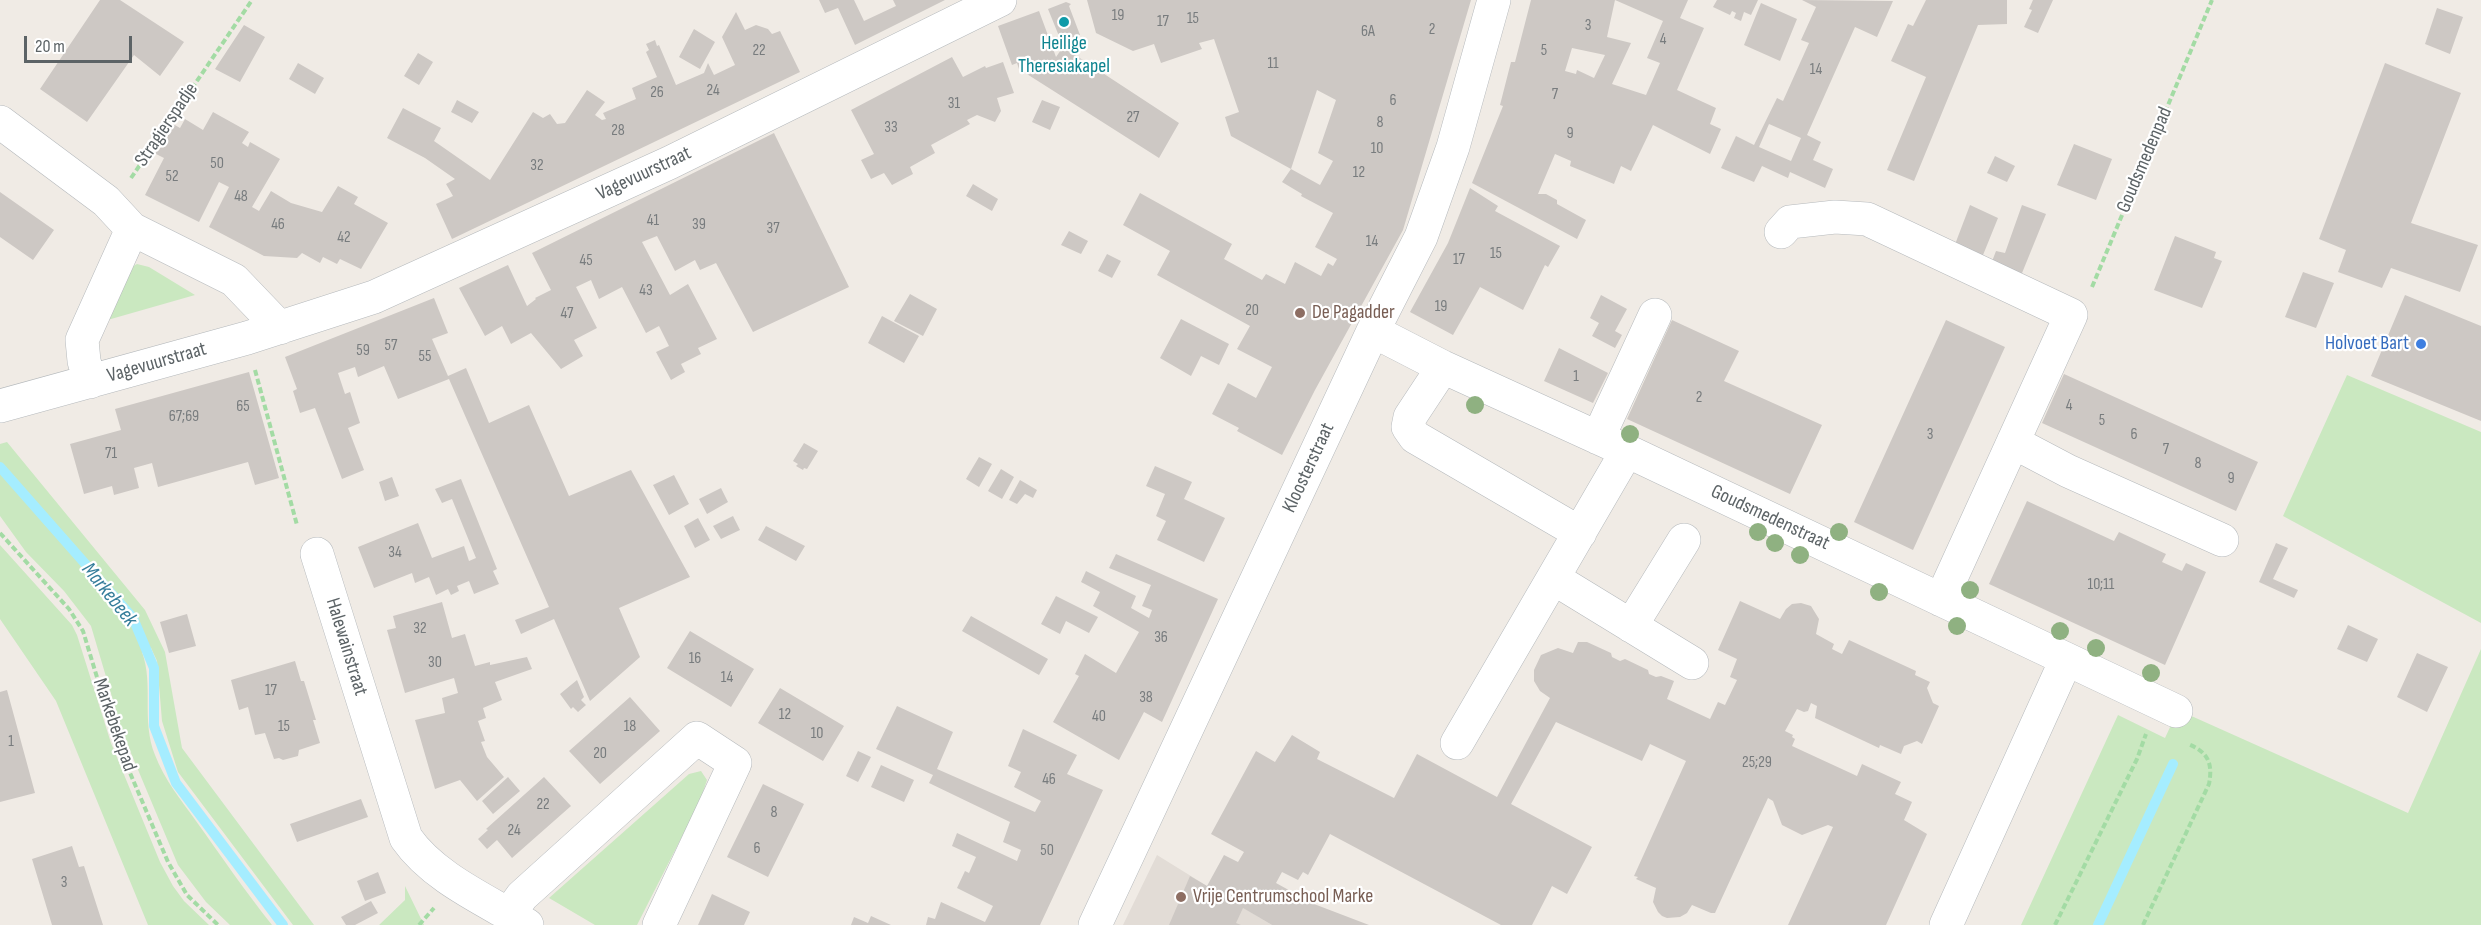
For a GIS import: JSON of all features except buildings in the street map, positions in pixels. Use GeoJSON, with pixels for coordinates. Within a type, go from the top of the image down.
{"type":"FeatureCollection","features":[{"type":"Feature","properties":{"kind":"street","name":"Vagevuurstraat"},"geometry":{"type":"LineString","coordinates":[[132,229],[82,340],[84,361],[90,382],[247,338],[375,297],[669,163],[1000,0]]}},
{"type":"Feature","properties":{"kind":"street","name":"Kloosterstraat"},"geometry":{"type":"LineString","coordinates":[[1095,925],[1373,331],[1421,237],[1453,147],[1494,0]]}},
{"type":"Feature","properties":{"kind":"street"},"geometry":{"type":"LineString","coordinates":[[0,122],[106,201],[132,229],[234,280],[280,328]]}},
{"type":"Feature","properties":{"kind":"street"},"geometry":{"type":"LineString","coordinates":[[1781,232],[1790,222],[1835,217],[1867,219],[2072,315],[1941,600]]}},
{"type":"Feature","properties":{"kind":"street"},"geometry":{"type":"LineString","coordinates":[[1598,438],[1655,315]]}},
{"type":"Feature","properties":{"kind":"street","name":"Goudsmedenstraat"},"geometry":{"type":"LineString","coordinates":[[1373,331],[1443,367],[1628,451],[2167,706]]}},
{"type":"Feature","properties":{"kind":"street"},"geometry":{"type":"LineString","coordinates":[[1443,367],[1410,417],[1408,427],[1415,437],[1580,533]]}},
{"type":"Feature","properties":{"kind":"street"},"geometry":{"type":"LineString","coordinates":[[0,406],[90,382]]}},
{"type":"Feature","properties":{"kind":"street"},"geometry":{"type":"LineString","coordinates":[[2013,442],[2068,471],[2222,540]]}},
{"type":"Feature","properties":{"kind":"street"},"geometry":{"type":"LineString","coordinates":[[1457,743],[1628,451]]}},
{"type":"Feature","properties":{"kind":"street"},"geometry":{"type":"LineString","coordinates":[[1631,626],[1684,540]]}},
{"type":"Feature","properties":{"kind":"street","name":"Halewainstraat"},"geometry":{"type":"LineString","coordinates":[[317,554],[406,838],[416,853],[455,882],[518,920],[522,896],[697,738],[735,763],[659,925]]}},
{"type":"Feature","properties":{"kind":"street"},"geometry":{"type":"LineString","coordinates":[[1553,578],[1692,663]]}},
{"type":"Feature","properties":{"kind":"street"},"geometry":{"type":"LineString","coordinates":[[1946,925],[2066,660]]}},
{"type":"Feature","properties":{"kind":"path","name":"Stragierspadje"},"geometry":{"type":"LineString","coordinates":[[132,229],[129,183],[139,164],[252,0]]}},
{"type":"Feature","properties":{"kind":"path","name":"Goudsmedenpad"},"geometry":{"type":"LineString","coordinates":[[2072,315],[2084,308],[2212,0]]}},
{"type":"Feature","properties":{"kind":"path"},"geometry":{"type":"LineString","coordinates":[[247,338],[304,549],[317,554]]}},
{"type":"Feature","properties":{"kind":"path","name":"Markebekepad"},"geometry":{"type":"LineString","coordinates":[[0,533],[69,609],[83,631],[116,740],[168,862],[187,894],[218,925]]}},
{"type":"Feature","properties":{"kind":"path"},"geometry":{"type":"LineString","coordinates":[[2055,925],[2137,759],[2167,706]]}},
{"type":"Feature","properties":{"kind":"path"},"geometry":{"type":"LineString","coordinates":[[2143,925],[2210,784],[2212,770],[2208,757],[2199,748],[2170,737],[2167,706]]}},
{"type":"Feature","properties":{"kind":"shaded area","name":"Vrije Centrumschool Marke"},"geometry":{"type":"Polygon","coordinates":[[[1157,855],[1207,886],[1272,925],[1123,925],[1157,855]]]}},
{"type":"Feature","properties":{"kind":"green space"},"geometry":{"type":"Polygon","coordinates":[[[137,264],[149,267],[195,295],[104,321],[128,269],[137,264]]]}},
{"type":"Feature","properties":{"kind":"green space"},"geometry":{"type":"Polygon","coordinates":[[[2347,375],[2481,432],[2481,623],[2283,516],[2347,375]]]}},
{"type":"Feature","properties":{"kind":"green space"},"geometry":{"type":"Polygon","coordinates":[[[7,442],[145,610],[165,652],[182,748],[314,925],[293,925],[178,772],[162,721],[157,661],[151,648],[142,652],[147,677],[149,729],[155,755],[179,797],[272,925],[230,925],[206,902],[178,865],[123,734],[91,626],[64,591],[26,552],[0,516],[0,444],[7,442]]]}},
{"type":"Feature","properties":{"kind":"green space"},"geometry":{"type":"Polygon","coordinates":[[[0,545],[72,625],[111,743],[160,862],[184,901],[209,925],[148,925],[56,701],[0,619],[0,545]]]}},
{"type":"Feature","properties":{"kind":"green space"},"geometry":{"type":"Polygon","coordinates":[[[2481,649],[2481,925],[2021,925],[2118,715],[2165,738],[2178,710],[2408,813],[2481,649]]]}},
{"type":"Feature","properties":{"kind":"green space"},"geometry":{"type":"Polygon","coordinates":[[[701,771],[707,780],[700,801],[637,925],[595,925],[549,898],[689,774],[701,771]]]}},
{"type":"Feature","properties":{"kind":"green space"},"geometry":{"type":"Polygon","coordinates":[[[405,886],[424,925],[379,925],[405,900],[405,886]]]}},
{"type":"Feature","properties":{"kind":"waterway","name":"Markebeek"},"geometry":{"type":"LineString","coordinates":[[0,467],[133,618],[154,668],[154,726],[176,783],[283,925]]}},
{"type":"Feature","properties":{"kind":"waterway"},"geometry":{"type":"LineString","coordinates":[[2098,925],[2173,764]]}},
{"type":"Feature","properties":{"kind":"place","name":"Heilige Theresiakapel"},"geometry":{"type":"Point","coordinates":[1064,22]}},
{"type":"Feature","properties":{"kind":"place","name":"De Pagadder"},"geometry":{"type":"Point","coordinates":[1300,313]}},
{"type":"Feature","properties":{"kind":"place","name":"Holvoet Bart"},"geometry":{"type":"Point","coordinates":[2421,344]}},
{"type":"Feature","properties":{"kind":"place","name":"Vrije Centrumschool Marke"},"geometry":{"type":"Point","coordinates":[1181,897]}}]}
